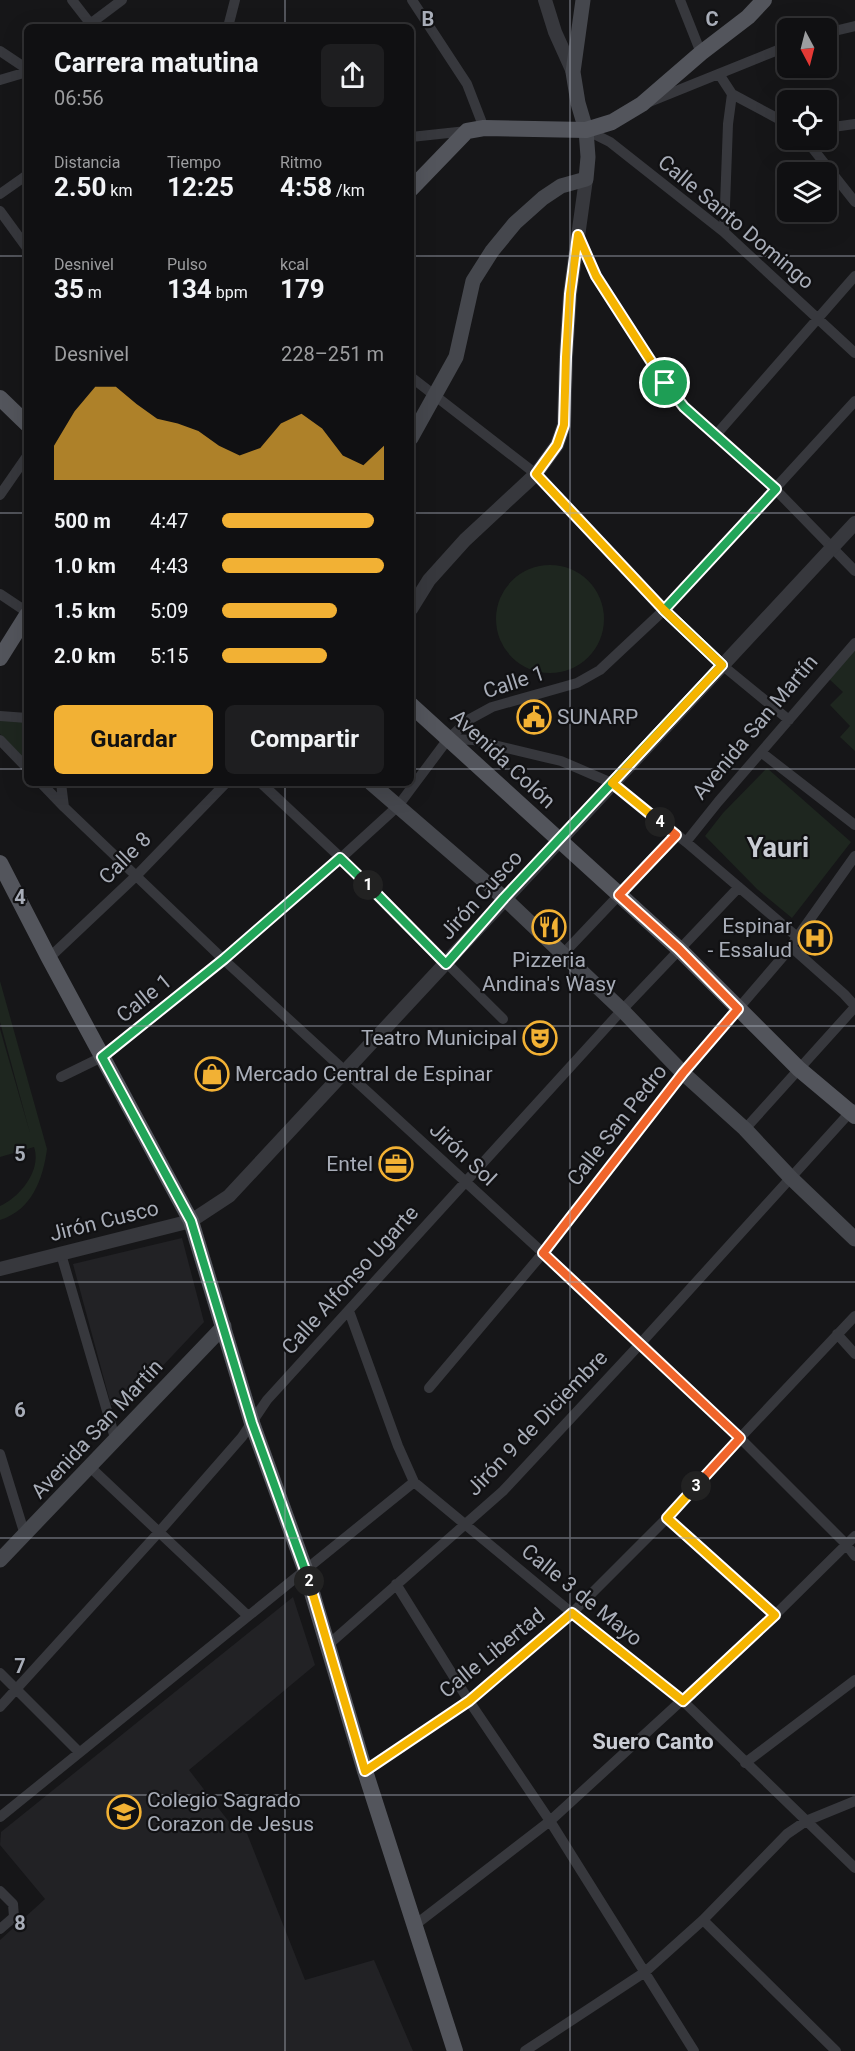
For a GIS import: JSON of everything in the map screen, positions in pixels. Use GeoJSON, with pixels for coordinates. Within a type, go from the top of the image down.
{"type":"FeatureCollection","features":[{"type":"Feature","properties":{"kind":"main road"},"geometry":{"type":"LineString","coordinates":[[414,433],[456,357],[473,281],[492,251],[515,223],[543,198],[561,186],[586,179],[588,157],[586,130],[578,103],[573,72],[582,0]]}},
{"type":"Feature","properties":{"kind":"main road"},"geometry":{"type":"LineString","coordinates":[[414,186],[467,131],[484,128],[586,130],[612,122],[642,104],[701,53],[748,17],[764,0]]}},
{"type":"Feature","properties":{"kind":"main road"},"geometry":{"type":"LineString","coordinates":[[0,398],[24,421]]}},
{"type":"Feature","properties":{"kind":"main road"},"geometry":{"type":"LineString","coordinates":[[0,658],[24,618]]}},
{"type":"Feature","properties":{"kind":"main road","name":"Avenida Colón"},"geometry":{"type":"LineString","coordinates":[[414,708],[679,949],[799,1069],[853,1112]]}},
{"type":"Feature","properties":{"kind":"main road"},"geometry":{"type":"LineString","coordinates":[[375,786],[504,898],[622,1010],[683,1073],[745,1129],[791,1178],[855,1239]]}},
{"type":"Feature","properties":{"kind":"main road"},"geometry":{"type":"LineString","coordinates":[[0,863],[191,1221],[252,1423],[305,1569],[365,1771],[455,2051]]}},
{"type":"Feature","properties":{"kind":"main road","name":"Avenida San Martín"},"geometry":{"type":"LineString","coordinates":[[0,1560],[224,1326]]}},
{"type":"Feature","properties":{"kind":"street"},"geometry":{"type":"LineString","coordinates":[[72,0],[89,24]]}},
{"type":"Feature","properties":{"kind":"street"},"geometry":{"type":"LineString","coordinates":[[92,24],[122,0]]}},
{"type":"Feature","properties":{"kind":"street"},"geometry":{"type":"LineString","coordinates":[[229,24],[235,0]]}},
{"type":"Feature","properties":{"kind":"street"},"geometry":{"type":"LineString","coordinates":[[412,0],[467,84],[484,128]]}},
{"type":"Feature","properties":{"kind":"street"},"geometry":{"type":"LineString","coordinates":[[545,0],[555,32],[573,72]]}},
{"type":"Feature","properties":{"kind":"street"},"geometry":{"type":"LineString","coordinates":[[680,0],[701,53]]}},
{"type":"Feature","properties":{"kind":"street"},"geometry":{"type":"LineString","coordinates":[[837,30],[855,26]]}},
{"type":"Feature","properties":{"kind":"street"},"geometry":{"type":"LineString","coordinates":[[642,104],[777,50]]}},
{"type":"Feature","properties":{"kind":"street"},"geometry":{"type":"LineString","coordinates":[[0,51],[24,68]]}},
{"type":"Feature","properties":{"kind":"street"},"geometry":{"type":"LineString","coordinates":[[0,80],[24,71]]}},
{"type":"Feature","properties":{"kind":"street"},"geometry":{"type":"LineString","coordinates":[[719,74],[732,94],[777,118]]}},
{"type":"Feature","properties":{"kind":"street"},"geometry":{"type":"LineString","coordinates":[[724,231],[728,124],[732,94]]}},
{"type":"Feature","properties":{"kind":"street"},"geometry":{"type":"LineString","coordinates":[[837,126],[855,124]]}},
{"type":"Feature","properties":{"kind":"street","name":"Calle Santo Domingo"},"geometry":{"type":"LineString","coordinates":[[586,130],[610,142],[724,231],[855,353]]}},
{"type":"Feature","properties":{"kind":"street"},"geometry":{"type":"LineString","coordinates":[[414,136],[467,131]]}},
{"type":"Feature","properties":{"kind":"street"},"geometry":{"type":"LineString","coordinates":[[814,150],[855,202]]}},
{"type":"Feature","properties":{"kind":"street"},"geometry":{"type":"LineString","coordinates":[[0,194],[24,177]]}},
{"type":"Feature","properties":{"kind":"street"},"geometry":{"type":"LineString","coordinates":[[414,604],[429,580],[465,540],[536,474],[557,445],[564,425],[569,315],[586,179]]}},
{"type":"Feature","properties":{"kind":"street"},"geometry":{"type":"LineString","coordinates":[[0,211],[24,244]]}},
{"type":"Feature","properties":{"kind":"street"},"geometry":{"type":"LineString","coordinates":[[578,235],[596,276],[665,383],[684,407],[776,489],[855,571]]}},
{"type":"Feature","properties":{"kind":"street"},"geometry":{"type":"LineString","coordinates":[[715,436],[855,276]]}},
{"type":"Feature","properties":{"kind":"street"},"geometry":{"type":"LineString","coordinates":[[414,379],[536,474],[664,610],[722,665],[789,720]]}},
{"type":"Feature","properties":{"kind":"street","name":"Calle 1"},"geometry":{"type":"LineString","coordinates":[[414,785],[448,739],[470,719],[492,707],[577,683],[600,670],[664,610],[855,401]]}},
{"type":"Feature","properties":{"kind":"street"},"geometry":{"type":"LineString","coordinates":[[0,495],[24,460]]}},
{"type":"Feature","properties":{"kind":"street","name":"Jirón Cusco"},"geometry":{"type":"LineString","coordinates":[[0,1269],[191,1221],[229,1196],[344,1070],[446,964],[504,898],[855,524]]}},
{"type":"Feature","properties":{"kind":"street"},"geometry":{"type":"LineString","coordinates":[[0,594],[24,611]]}},
{"type":"Feature","properties":{"kind":"street","name":"Avenida San Martín"},"geometry":{"type":"LineString","coordinates":[[686,842],[855,643]]}},
{"type":"Feature","properties":{"kind":"street"},"geometry":{"type":"LineString","coordinates":[[0,716],[24,718]]}},
{"type":"Feature","properties":{"kind":"street"},"geometry":{"type":"LineString","coordinates":[[448,739],[473,740],[561,761],[612,783],[686,842],[796,936]]}},
{"type":"Feature","properties":{"kind":"street"},"geometry":{"type":"LineString","coordinates":[[0,740],[24,765]]}},
{"type":"Feature","properties":{"kind":"street"},"geometry":{"type":"LineString","coordinates":[[762,753],[855,825]]}},
{"type":"Feature","properties":{"kind":"street","name":"Jirón Sol"},"geometry":{"type":"LineString","coordinates":[[44,786],[224,959],[640,1343],[740,1438],[845,1543],[855,1556]]}},
{"type":"Feature","properties":{"kind":"street"},"geometry":{"type":"LineString","coordinates":[[61,786],[64,807]]}},
{"type":"Feature","properties":{"kind":"street","name":"Calle 8"},"geometry":{"type":"LineString","coordinates":[[49,958],[137,875],[223,786]]}},
{"type":"Feature","properties":{"kind":"street"},"geometry":{"type":"LineString","coordinates":[[264,786],[503,1019]]}},
{"type":"Feature","properties":{"kind":"street","name":"Calle 1"},"geometry":{"type":"LineString","coordinates":[[61,1077],[102,1057],[224,959],[398,806],[413,786]]}},
{"type":"Feature","properties":{"kind":"street"},"geometry":{"type":"LineString","coordinates":[[563,954],[676,835]]}},
{"type":"Feature","properties":{"kind":"street","name":"Calle San Pedro"},"geometry":{"type":"LineString","coordinates":[[429,1388],[543,1253],[683,1073],[790,946],[855,856]]}},
{"type":"Feature","properties":{"kind":"street","name":"Calle Alfonso Ugarte"},"geometry":{"type":"LineString","coordinates":[[0,1707],[159,1533],[252,1423],[267,1400],[622,1010],[739,887]]}},
{"type":"Feature","properties":{"kind":"street"},"geometry":{"type":"LineString","coordinates":[[745,1129],[855,1006],[790,946]]}},
{"type":"Feature","properties":{"kind":"street","name":"Jirón 9 de Diciembre"},"geometry":{"type":"LineString","coordinates":[[328,1645],[502,1491],[853,1112]]}},
{"type":"Feature","properties":{"kind":"street"},"geometry":{"type":"LineString","coordinates":[[61,1254],[115,1438]]}},
{"type":"Feature","properties":{"kind":"street","name":"Calle 3 de Mayo"},"geometry":{"type":"LineString","coordinates":[[349,1311],[398,1446],[414,1482],[572,1613],[683,1701],[855,1868]]}},
{"type":"Feature","properties":{"kind":"street","name":"Calle Libertad"},"geometry":{"type":"LineString","coordinates":[[365,1771],[469,1701],[572,1613],[667,1518],[855,1316]]}},
{"type":"Feature","properties":{"kind":"street"},"geometry":{"type":"LineString","coordinates":[[837,1334],[855,1354]]}},
{"type":"Feature","properties":{"kind":"street"},"geometry":{"type":"LineString","coordinates":[[0,1454],[25,1535]]}},
{"type":"Feature","properties":{"kind":"street"},"geometry":{"type":"LineString","coordinates":[[90,1467],[248,1616]]}},
{"type":"Feature","properties":{"kind":"street"},"geometry":{"type":"LineString","coordinates":[[0,1817],[414,1482]]}},
{"type":"Feature","properties":{"kind":"street"},"geometry":{"type":"LineString","coordinates":[[667,1518],[775,1615]]}},
{"type":"Feature","properties":{"kind":"street"},"geometry":{"type":"LineString","coordinates":[[415,1925],[550,1821],[683,1701],[775,1615],[845,1543],[855,1536]]}},
{"type":"Feature","properties":{"kind":"street"},"geometry":{"type":"LineString","coordinates":[[396,1584],[469,1701],[550,1821],[694,2051]]}},
{"type":"Feature","properties":{"kind":"street"},"geometry":{"type":"LineString","coordinates":[[0,1673],[79,1752]]}},
{"type":"Feature","properties":{"kind":"street"},"geometry":{"type":"LineString","coordinates":[[745,1763],[855,1680]]}},
{"type":"Feature","properties":{"kind":"street"},"geometry":{"type":"LineString","coordinates":[[525,2051],[645,1972],[704,1920],[787,1834],[806,1821],[855,1801]]}},
{"type":"Feature","properties":{"kind":"street"},"geometry":{"type":"LineString","coordinates":[[0,1891],[13,1904],[14,1917],[0,1929]]}},
{"type":"Feature","properties":{"kind":"street"},"geometry":{"type":"LineString","coordinates":[[704,1920],[836,2051]]}},
{"type":"Feature","properties":{"kind":"shaded area"},"geometry":{"type":"Polygon","coordinates":[[[550,565],[580,574],[588,581],[595,589],[604,619],[595,649],[588,657],[580,664],[550,673],[520,664],[512,657],[505,649],[496,619],[505,589],[512,581],[520,574],[550,565]]]}},
{"type":"Feature","properties":{"kind":"shaded area"},"geometry":{"type":"Polygon","coordinates":[[[855,648],[855,751],[840,737],[850,726],[830,705],[843,692],[829,679],[855,648]]]}},
{"type":"Feature","properties":{"kind":"shaded area"},"geometry":{"type":"Polygon","coordinates":[[[0,719],[24,721],[24,759],[0,734],[0,719]]]}},
{"type":"Feature","properties":{"kind":"shaded area"},"geometry":{"type":"Polygon","coordinates":[[[767,768],[851,842],[792,918],[757,889],[705,836],[723,813],[767,768]]]}},
{"type":"Feature","properties":{"kind":"shaded area"},"geometry":{"type":"Polygon","coordinates":[[[0,981],[47,1149],[39,1182],[34,1192],[20,1209],[0,1220],[0,1206],[15,1196],[28,1182],[36,1156],[34,1147],[0,1157],[0,1029],[30,1133],[0,1022],[0,981]]]}},
{"type":"Feature","properties":{"kind":"shaded area"},"geometry":{"type":"Polygon","coordinates":[[[182,1238],[204,1322],[124,1407],[111,1405],[73,1264],[182,1238]]]}},
{"type":"Feature","properties":{"kind":"shaded area","name":"Colegio Sagrado Corazon de Jesus"},"geometry":{"type":"Polygon","coordinates":[[[293,1597],[315,1665],[189,1770],[233,1827],[244,1826],[305,1980],[374,1960],[413,2051],[0,2051],[0,1940],[45,1899],[0,1845],[1,1832],[293,1597]]]}},
{"type":"Feature","properties":{"kind":"place","name":"SUNARP"},"geometry":{"type":"Point","coordinates":[534,717]}},
{"type":"Feature","properties":{"kind":"place","name":"Pizzeria Andina's Wasy"},"geometry":{"type":"Point","coordinates":[549,927]}},
{"type":"Feature","properties":{"kind":"place","name":"Espinar - Essalud"},"geometry":{"type":"Point","coordinates":[815,938]}},
{"type":"Feature","properties":{"kind":"place","name":"Teatro Municipal"},"geometry":{"type":"Point","coordinates":[540,1038]}},
{"type":"Feature","properties":{"kind":"place","name":"Mercado Central de Espinar"},"geometry":{"type":"Point","coordinates":[212,1074]}},
{"type":"Feature","properties":{"kind":"place","name":"Entel"},"geometry":{"type":"Point","coordinates":[396,1164]}},
{"type":"Feature","properties":{"kind":"place","name":"Colegio Sagrado Corazon de Jesus"},"geometry":{"type":"Point","coordinates":[124,1812]}},
{"type":"Feature","properties":{"kind":"district","name":"Yauri"},"geometry":{"type":"Point","coordinates":[778,848]}},
{"type":"Feature","properties":{"kind":"district","name":"Suero Canto"},"geometry":{"type":"Point","coordinates":[653,1741]}},
{"type":"Feature","properties":{"kind":"route"},"geometry":{"type":"LineString","coordinates":[[665,383],[596,276],[578,235],[570,294],[564,425],[557,445],[536,474],[664,610],[722,665],[612,783],[676,835],[619,895],[679,949],[738,1009],[683,1073],[543,1253],[740,1438],[667,1518],[775,1615],[683,1701],[572,1613],[469,1701],[365,1771],[305,1569],[252,1423],[191,1221],[102,1057],[224,959],[340,858],[446,964],[504,898],[722,665],[664,610],[776,489],[684,407],[665,383]]}}]}
